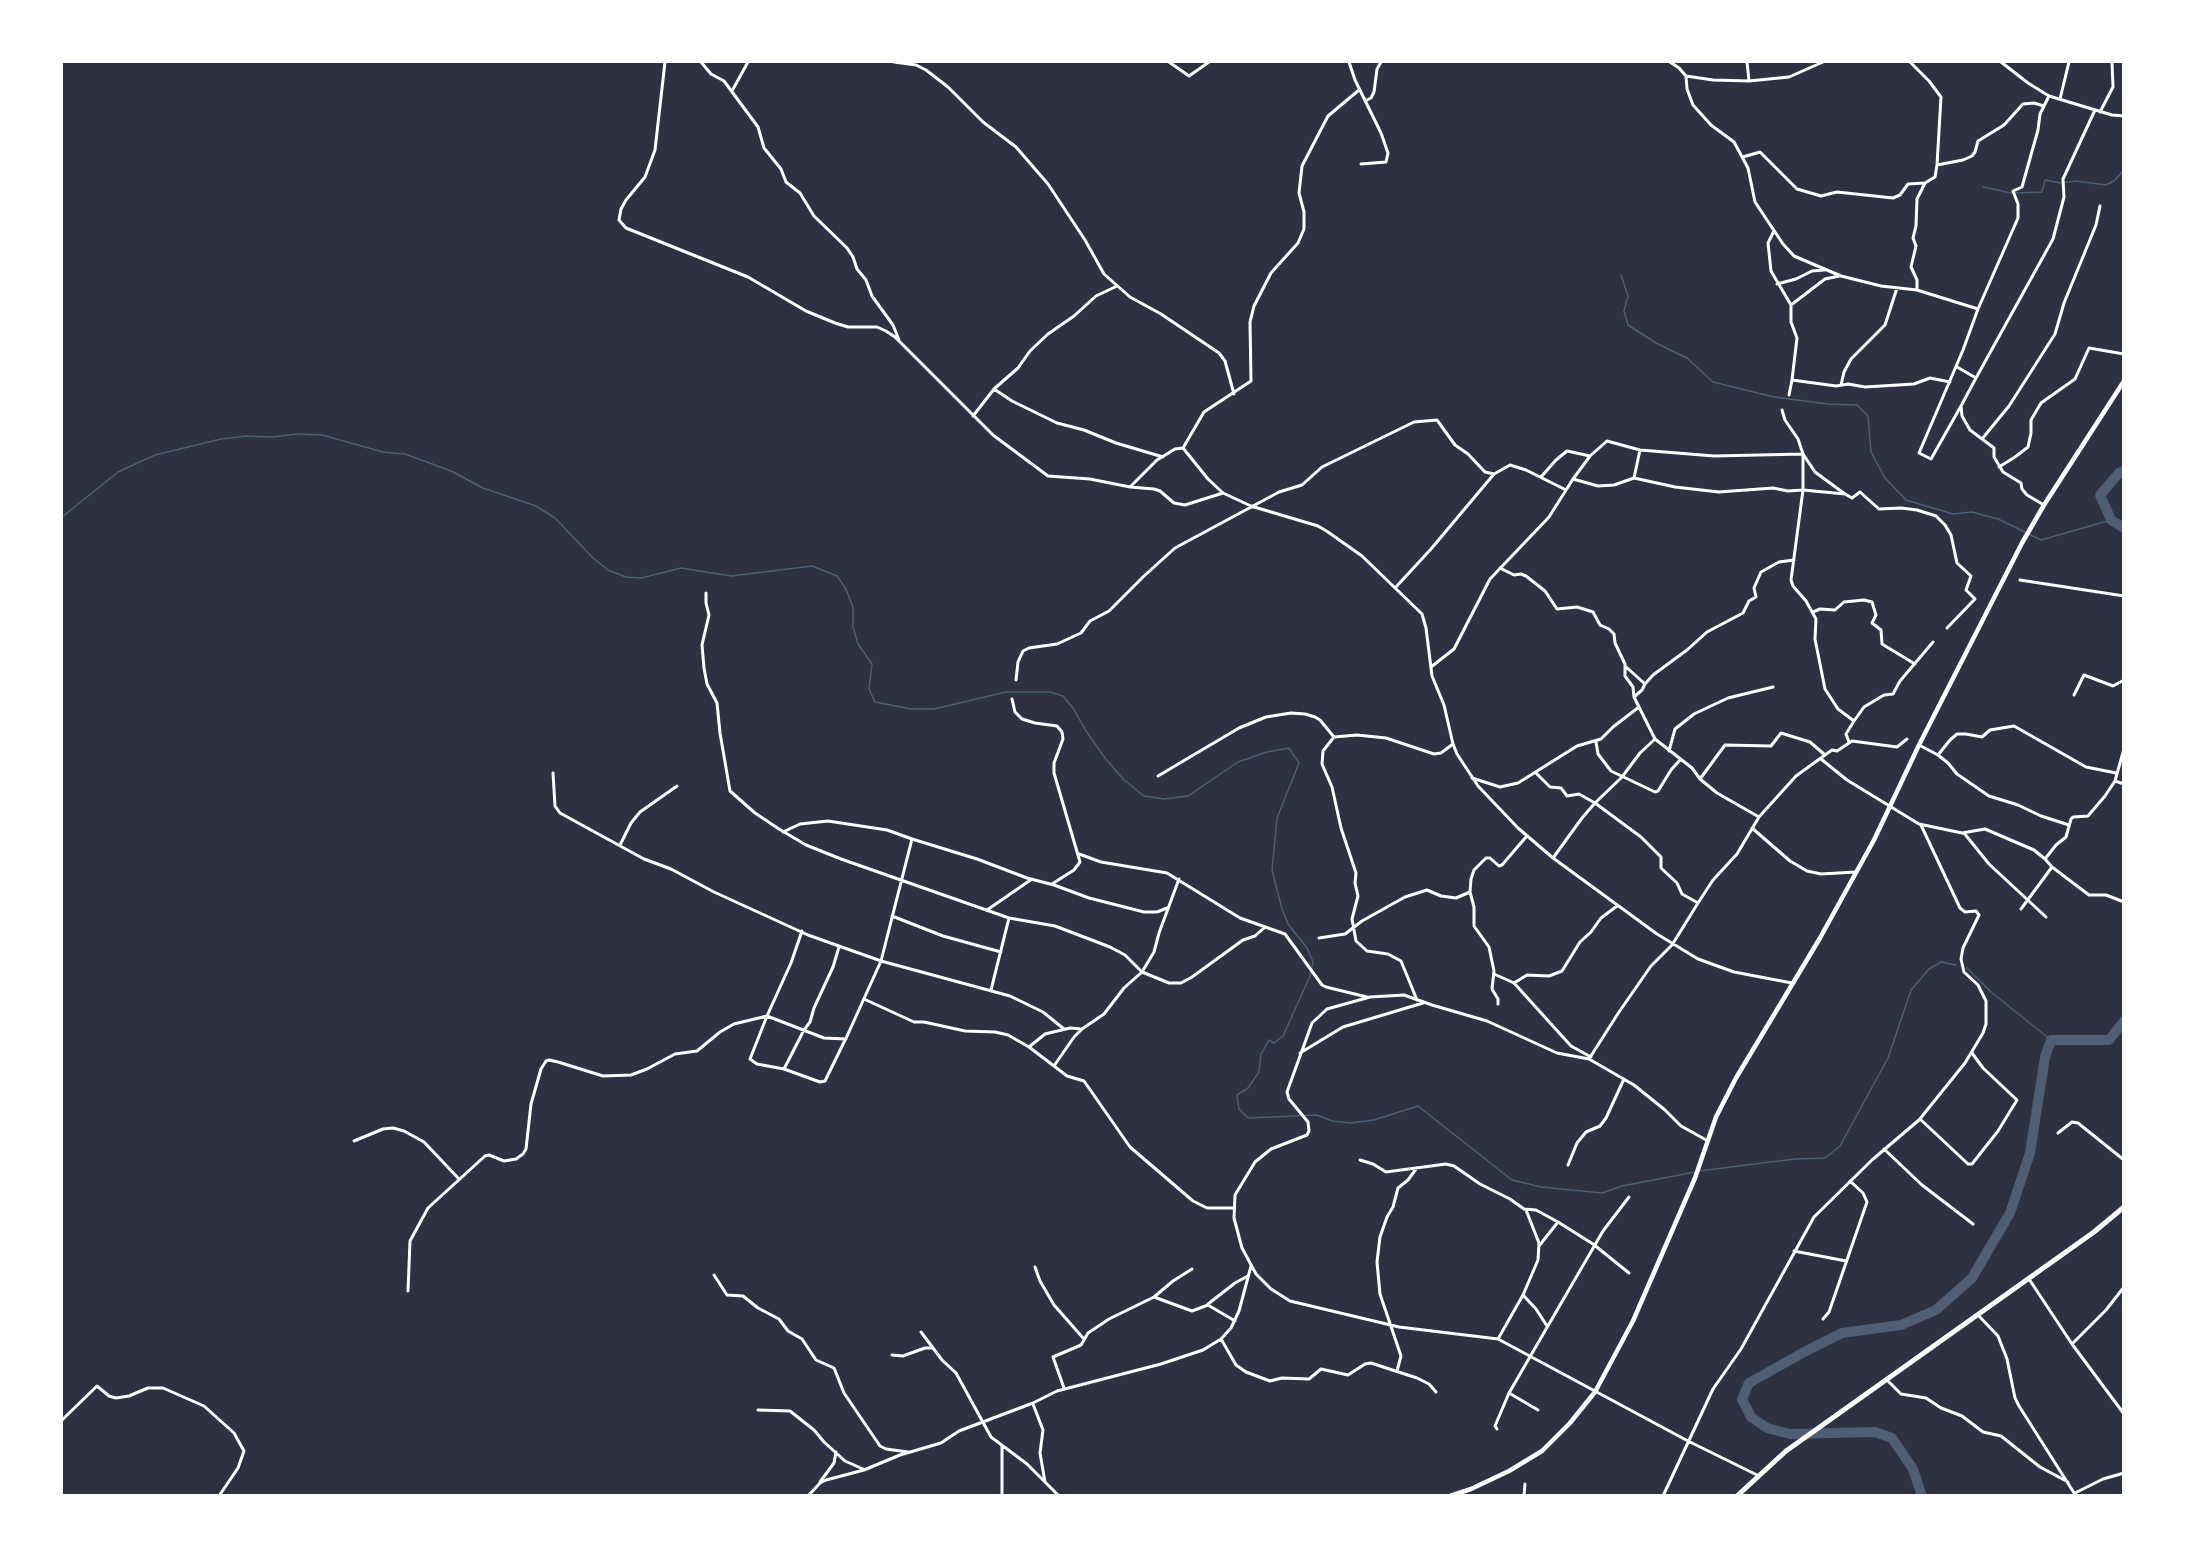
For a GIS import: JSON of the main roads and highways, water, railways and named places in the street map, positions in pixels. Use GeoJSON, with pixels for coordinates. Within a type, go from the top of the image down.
{"type":"FeatureCollection","features":[{"type":"Feature","properties":{"kind":"highway"},"geometry":{"type":"LineString","coordinates":[[1737,1496],[1803,1439],[2103,1226],[2124,1207]]}},
{"type":"Feature","properties":{"kind":"main road"},"geometry":{"type":"LineString","coordinates":[[1450,1496],[1509,1471],[1542,1451],[1570,1423],[1594,1392],[1634,1321],[1695,1178],[1716,1117],[1736,1078],[1794,983],[1874,840],[1919,745],[2022,543],[2124,381]]}},
{"type":"Feature","properties":{"kind":"waterway"},"geometry":{"type":"LineString","coordinates":[[2016,193],[2042,192],[2045,180],[2106,185],[2114,181],[2124,170]]}},
{"type":"Feature","properties":{"kind":"waterway"},"geometry":{"type":"LineString","coordinates":[[1983,187],[2011,193]]}},
{"type":"Feature","properties":{"kind":"waterway"},"geometry":{"type":"LineString","coordinates":[[1621,275],[1628,296],[1624,311],[1628,325],[1656,343],[1687,358],[1713,382],[1774,397],[1857,405],[1868,416],[1871,452],[1885,478],[1906,500],[1953,514],[1972,512],[1998,519],[2025,532]]}},
{"type":"Feature","properties":{"kind":"waterway"},"geometry":{"type":"LineString","coordinates":[[62,517],[118,472],[155,455],[221,439],[245,436],[322,435],[383,452],[405,454],[451,471],[483,488],[536,506],[555,518],[593,558],[608,570],[626,577],[641,578],[681,568],[731,576],[812,566],[837,576],[846,589],[853,607],[853,627],[858,644],[872,664],[869,689],[875,702],[911,709],[934,709],[1006,692],[1050,692],[1063,696],[1105,758],[1124,780],[1144,796],[1164,799],[1188,796],[1238,762],[1267,752],[1289,748],[1299,763],[1277,818],[1272,870],[1288,924],[1307,948],[1313,962],[1310,976],[1283,1036],[1274,1043],[1269,1040],[1261,1054],[1259,1072],[1248,1088],[1237,1095],[1239,1109],[1248,1118],[1317,1115],[1332,1121],[1350,1123],[1374,1120],[1418,1106],[1512,1180],[1541,1187],[1602,1193],[1622,1186],[1695,1172]]}},
{"type":"Feature","properties":{"kind":"waterway"},"geometry":{"type":"LineString","coordinates":[[2124,471],[2119,473],[2100,495],[2111,520],[2124,528]]}},
{"type":"Feature","properties":{"kind":"waterway"},"geometry":{"type":"LineString","coordinates":[[2029,534],[2041,540],[2111,520]]}},
{"type":"Feature","properties":{"kind":"waterway"},"geometry":{"type":"LineString","coordinates":[[1699,1171],[1795,1159],[1825,1158],[1840,1146],[1888,1058],[1911,990],[1929,969],[1941,962],[1956,965]]}},
{"type":"Feature","properties":{"kind":"waterway"},"geometry":{"type":"LineString","coordinates":[[1967,968],[1991,992],[2051,1040]]}},
{"type":"Feature","properties":{"kind":"waterway"},"geometry":{"type":"LineString","coordinates":[[1922,1496],[1913,1469],[1892,1438],[1875,1432],[1790,1434],[1767,1428],[1751,1417],[1742,1399],[1749,1383],[1806,1351],[1842,1333],[1901,1325],[1936,1310],[1972,1278],[2010,1213],[2030,1153],[2045,1057],[2051,1040],[2109,1040],[2124,1021]]}}]}
